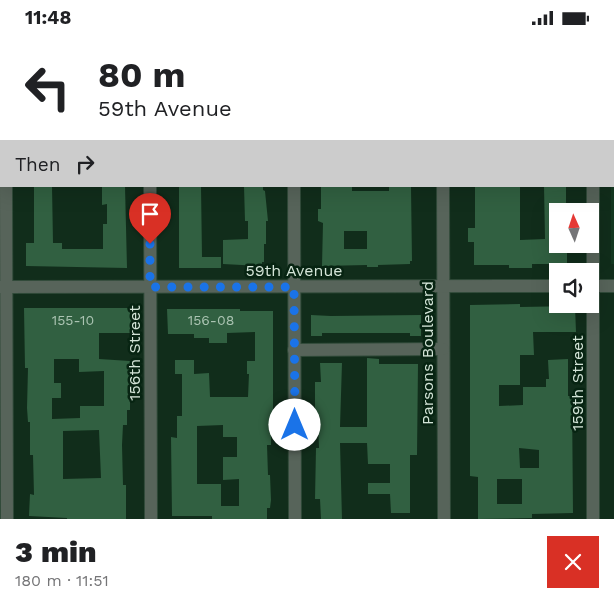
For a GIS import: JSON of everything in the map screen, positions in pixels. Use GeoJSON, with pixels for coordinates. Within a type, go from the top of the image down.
{"type":"FeatureCollection","features":[{"type":"Feature","properties":{"kind":"street"},"geometry":{"type":"LineString","coordinates":[[6,187],[3,287],[7,519]]}},
{"type":"Feature","properties":{"kind":"street","name":"156th Street"},"geometry":{"type":"LineString","coordinates":[[150,187],[151,519]]}},
{"type":"Feature","properties":{"kind":"street"},"geometry":{"type":"LineString","coordinates":[[294,187],[295,519]]}},
{"type":"Feature","properties":{"kind":"street","name":"Parsons Boulevard"},"geometry":{"type":"LineString","coordinates":[[443,187],[444,519]]}},
{"type":"Feature","properties":{"kind":"street","name":"159th Street"},"geometry":{"type":"LineString","coordinates":[[591,263],[593,187]]}},
{"type":"Feature","properties":{"kind":"street","name":"59th Avenue"},"geometry":{"type":"LineString","coordinates":[[3,287],[549,286]]}},
{"type":"Feature","properties":{"kind":"street"},"geometry":{"type":"LineString","coordinates":[[599,286],[614,286]]}},
{"type":"Feature","properties":{"kind":"street","name":"159th Street"},"geometry":{"type":"LineString","coordinates":[[591,313],[593,519]]}},
{"type":"Feature","properties":{"kind":"street"},"geometry":{"type":"LineString","coordinates":[[294,350],[443,349]]}},
{"type":"Feature","properties":{"kind":"shaded area"},"geometry":{"type":"Polygon","coordinates":[[[611,187],[614,187],[614,264],[611,264],[611,187]]]}},
{"type":"Feature","properties":{"kind":"building"},"geometry":{"type":"Polygon","coordinates":[[[34,187],[52,187],[53,243],[62,243],[62,249],[103,249],[103,224],[107,224],[107,204],[102,205],[102,187],[125,187],[127,268],[26,266],[26,243],[34,243],[34,187]]]}},
{"type":"Feature","properties":{"kind":"building"},"geometry":{"type":"Polygon","coordinates":[[[179,187],[201,187],[202,257],[221,257],[221,268],[179,268],[179,187]]]}},
{"type":"Feature","properties":{"kind":"building"},"geometry":{"type":"Polygon","coordinates":[[[244,187],[263,187],[268,221],[266,221],[266,244],[264,244],[264,262],[262,262],[262,266],[223,264],[223,240],[248,239],[248,221],[245,221],[244,187]]]}},
{"type":"Feature","properties":{"kind":"building"},"geometry":{"type":"Polygon","coordinates":[[[321,187],[352,187],[352,191],[389,191],[389,187],[411,187],[412,261],[410,261],[410,264],[378,265],[378,267],[367,267],[367,265],[322,266],[323,223],[318,221],[318,209],[321,209],[321,187]],[[344,231],[344,249],[367,249],[367,231],[344,231]]]}},
{"type":"Feature","properties":{"kind":"building"},"geometry":{"type":"Polygon","coordinates":[[[475,187],[520,187],[520,240],[545,239],[544,187],[566,187],[566,203],[549,203],[549,253],[567,253],[567,263],[532,264],[532,268],[509,268],[509,265],[474,265],[474,242],[468,242],[468,228],[475,228],[475,187]]]}},
{"type":"Feature","properties":{"kind":"building"},"geometry":{"type":"Polygon","coordinates":[[[520,304],[520,307],[549,306],[549,313],[575,313],[576,332],[533,332],[534,355],[520,355],[520,385],[499,385],[499,406],[523,405],[523,387],[546,387],[546,379],[549,379],[548,360],[568,359],[568,396],[572,396],[573,513],[532,514],[532,518],[478,519],[478,477],[470,476],[470,305],[520,304]],[[519,448],[520,468],[539,468],[539,450],[519,448]],[[497,479],[497,504],[522,504],[522,479],[497,479]]]}},
{"type":"Feature","properties":{"kind":"building"},"geometry":{"type":"Polygon","coordinates":[[[24,308],[133,308],[133,333],[99,333],[99,359],[130,361],[130,410],[127,410],[127,425],[123,425],[122,445],[123,485],[126,485],[126,519],[67,519],[29,516],[30,494],[34,495],[33,455],[30,455],[30,422],[28,422],[27,408],[28,368],[25,368],[24,308]],[[54,359],[54,383],[61,383],[61,398],[52,398],[52,419],[80,418],[80,406],[104,406],[104,371],[79,372],[79,359],[54,359]],[[99,430],[63,431],[63,479],[101,478],[99,430]]]}},
{"type":"Feature","properties":{"kind":"building"},"geometry":{"type":"Polygon","coordinates":[[[167,309],[273,311],[273,422],[271,422],[271,445],[267,445],[271,500],[270,508],[267,508],[267,519],[212,519],[212,516],[172,516],[171,437],[177,438],[177,416],[182,416],[182,374],[175,374],[175,360],[194,360],[194,374],[209,373],[210,397],[248,397],[249,374],[247,374],[247,361],[255,361],[255,332],[227,333],[227,343],[209,343],[209,338],[194,338],[194,334],[168,334],[167,309]],[[223,425],[197,426],[197,484],[221,484],[221,506],[239,506],[239,479],[223,480],[223,457],[237,457],[237,437],[223,437],[223,425]]]}},
{"type":"Feature","properties":{"kind":"building"},"geometry":{"type":"Polygon","coordinates":[[[311,315],[421,315],[421,336],[410,336],[410,333],[322,333],[322,336],[311,336],[311,315]]]}},
{"type":"Feature","properties":{"kind":"building"},"geometry":{"type":"Polygon","coordinates":[[[367,358],[379,359],[379,364],[418,364],[417,455],[410,455],[410,513],[391,513],[390,494],[368,494],[368,483],[390,483],[390,464],[368,464],[367,443],[340,443],[342,519],[321,519],[320,499],[315,499],[316,448],[319,448],[318,422],[315,422],[315,382],[321,382],[320,363],[342,363],[340,427],[367,427],[367,358]]]}},
{"type":"Feature","properties":{"kind":"route"},"geometry":{"type":"LineString","coordinates":[[150,244],[150,287],[294,287],[295,425]]}}]}
